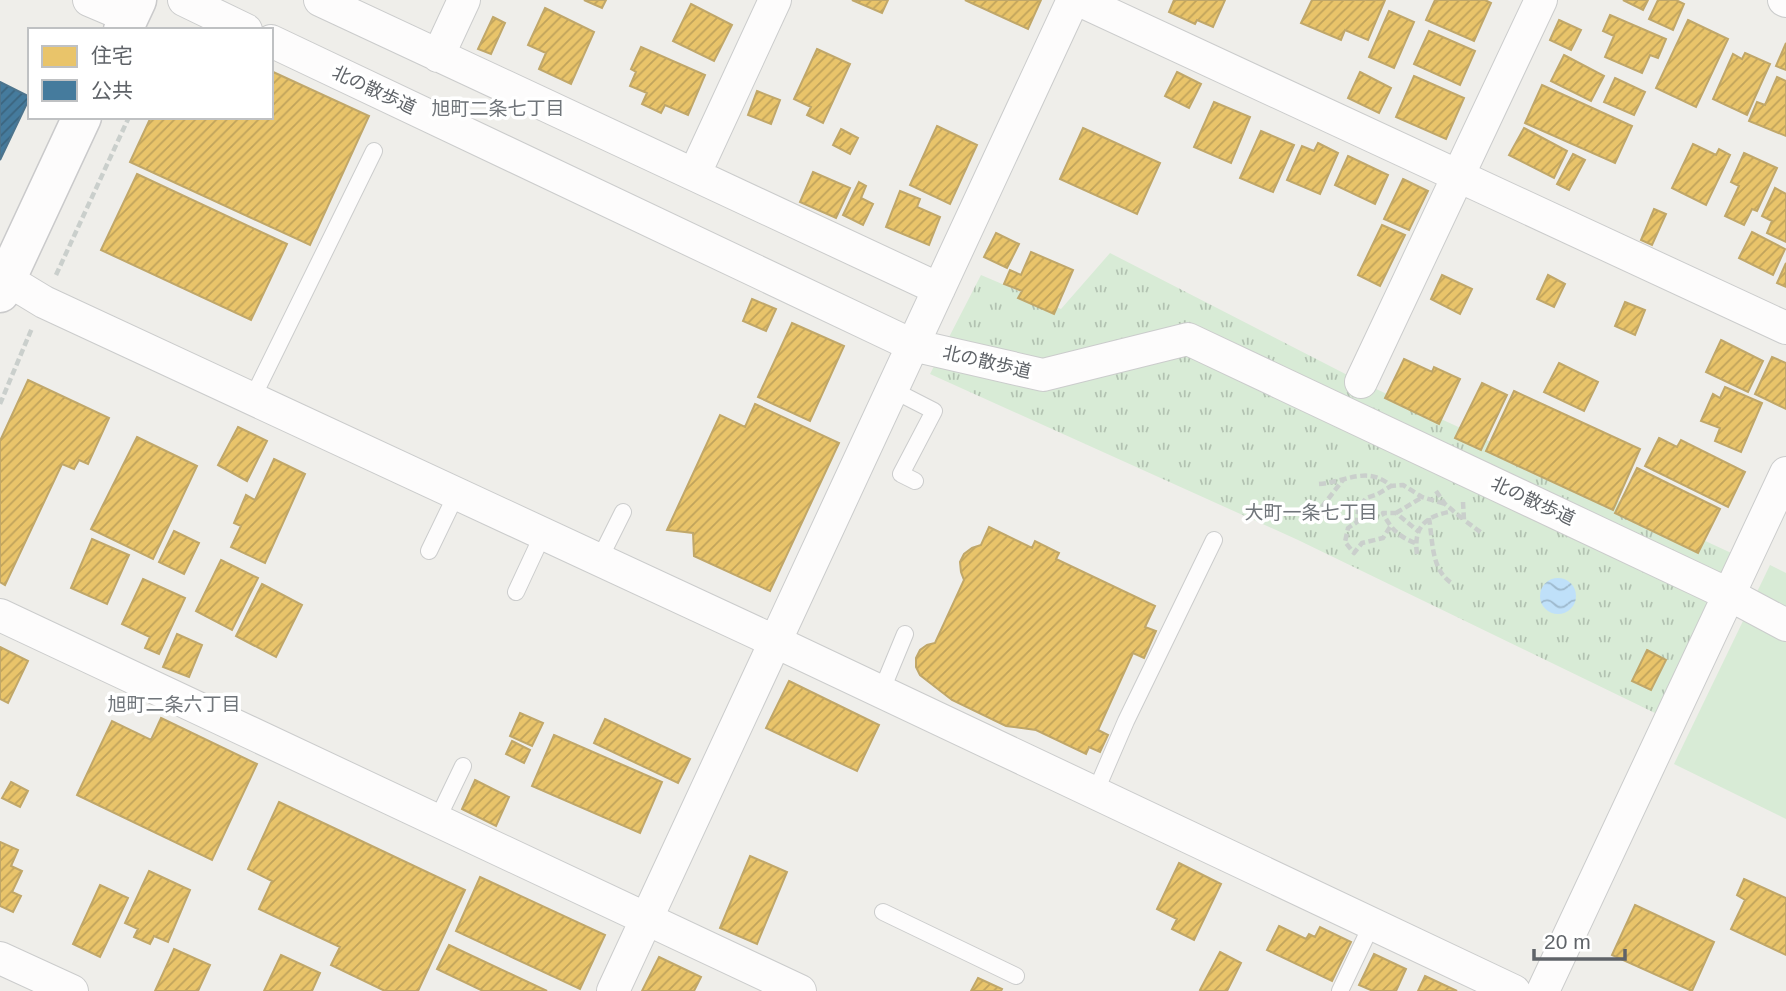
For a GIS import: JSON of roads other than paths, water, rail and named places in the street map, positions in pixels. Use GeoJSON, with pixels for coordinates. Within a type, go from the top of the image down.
{"type":"FeatureCollection","features":[{"type":"Feature","properties":{"kind":"main road"},"geometry":{"type":"LineString","coordinates":[[3,286],[81,119]]}},
{"type":"Feature","properties":{"kind":"street"},"geometry":{"type":"LineString","coordinates":[[89,0],[130,15]]}},
{"type":"Feature","properties":{"kind":"street"},"geometry":{"type":"LineString","coordinates":[[184,0],[242,28]]}},
{"type":"Feature","properties":{"kind":"street"},"geometry":{"type":"LineString","coordinates":[[320,0],[939,289]]}},
{"type":"Feature","properties":{"kind":"street"},"geometry":{"type":"LineString","coordinates":[[438,56],[464,0]]}},
{"type":"Feature","properties":{"kind":"street"},"geometry":{"type":"LineString","coordinates":[[695,173],[775,0]]}},
{"type":"Feature","properties":{"kind":"street"},"geometry":{"type":"LineString","coordinates":[[613,991],[891,389],[1076,0],[1786,328]]}},
{"type":"Feature","properties":{"kind":"street"},"geometry":{"type":"LineString","coordinates":[[1361,382],[1541,0]]}},
{"type":"Feature","properties":{"kind":"street","name":"北の散歩道"},"geometry":{"type":"LineString","coordinates":[[273,42],[912,345],[1043,375],[1188,339],[1728,594],[1786,625]]}},
{"type":"Feature","properties":{"kind":"street"},"geometry":{"type":"LineString","coordinates":[[3,286],[44,302],[457,493],[1514,991]]}},
{"type":"Feature","properties":{"kind":"street"},"geometry":{"type":"LineString","coordinates":[[1543,991],[1786,473]]}},
{"type":"Feature","properties":{"kind":"street"},"geometry":{"type":"LineString","coordinates":[[0,615],[800,991]]}},
{"type":"Feature","properties":{"kind":"street"},"geometry":{"type":"LineString","coordinates":[[0,958],[72,991]]}},
{"type":"Feature","properties":{"kind":"lane"},"geometry":{"type":"LineString","coordinates":[[252,399],[374,151]]}},
{"type":"Feature","properties":{"kind":"lane"},"geometry":{"type":"LineString","coordinates":[[891,389],[934,411],[901,474],[915,481]]}},
{"type":"Feature","properties":{"kind":"lane"},"geometry":{"type":"LineString","coordinates":[[429,551],[457,493]]}},
{"type":"Feature","properties":{"kind":"lane"},"geometry":{"type":"LineString","coordinates":[[599,560],[623,512]]}},
{"type":"Feature","properties":{"kind":"lane"},"geometry":{"type":"LineString","coordinates":[[516,592],[543,534]]}},
{"type":"Feature","properties":{"kind":"lane"},"geometry":{"type":"LineString","coordinates":[[1095,793],[1126,721],[1214,540]]}},
{"type":"Feature","properties":{"kind":"lane"},"geometry":{"type":"LineString","coordinates":[[881,692],[905,634]]}},
{"type":"Feature","properties":{"kind":"lane"},"geometry":{"type":"LineString","coordinates":[[437,820],[463,766]]}},
{"type":"Feature","properties":{"kind":"lane"},"geometry":{"type":"LineString","coordinates":[[883,912],[1016,976]]}},
{"type":"Feature","properties":{"kind":"lane"},"geometry":{"type":"LineString","coordinates":[[1340,991],[1372,924]]}},
{"type":"Feature","properties":{"kind":"water"},"geometry":{"type":"Polygon","coordinates":[[[1558,578],[1571,583],[1576,596],[1571,609],[1558,614],[1545,609],[1540,596],[1545,583],[1558,578]]]}},
{"type":"Feature","properties":{"kind":"district","name":"旭町二条七丁目"},"geometry":{"type":"Point","coordinates":[498,108]}},
{"type":"Feature","properties":{"kind":"district","name":"大町一条七丁目"},"geometry":{"type":"Point","coordinates":[1311,512]}},
{"type":"Feature","properties":{"kind":"district","name":"旭町二条六丁目"},"geometry":{"type":"Point","coordinates":[174,704]}}]}
